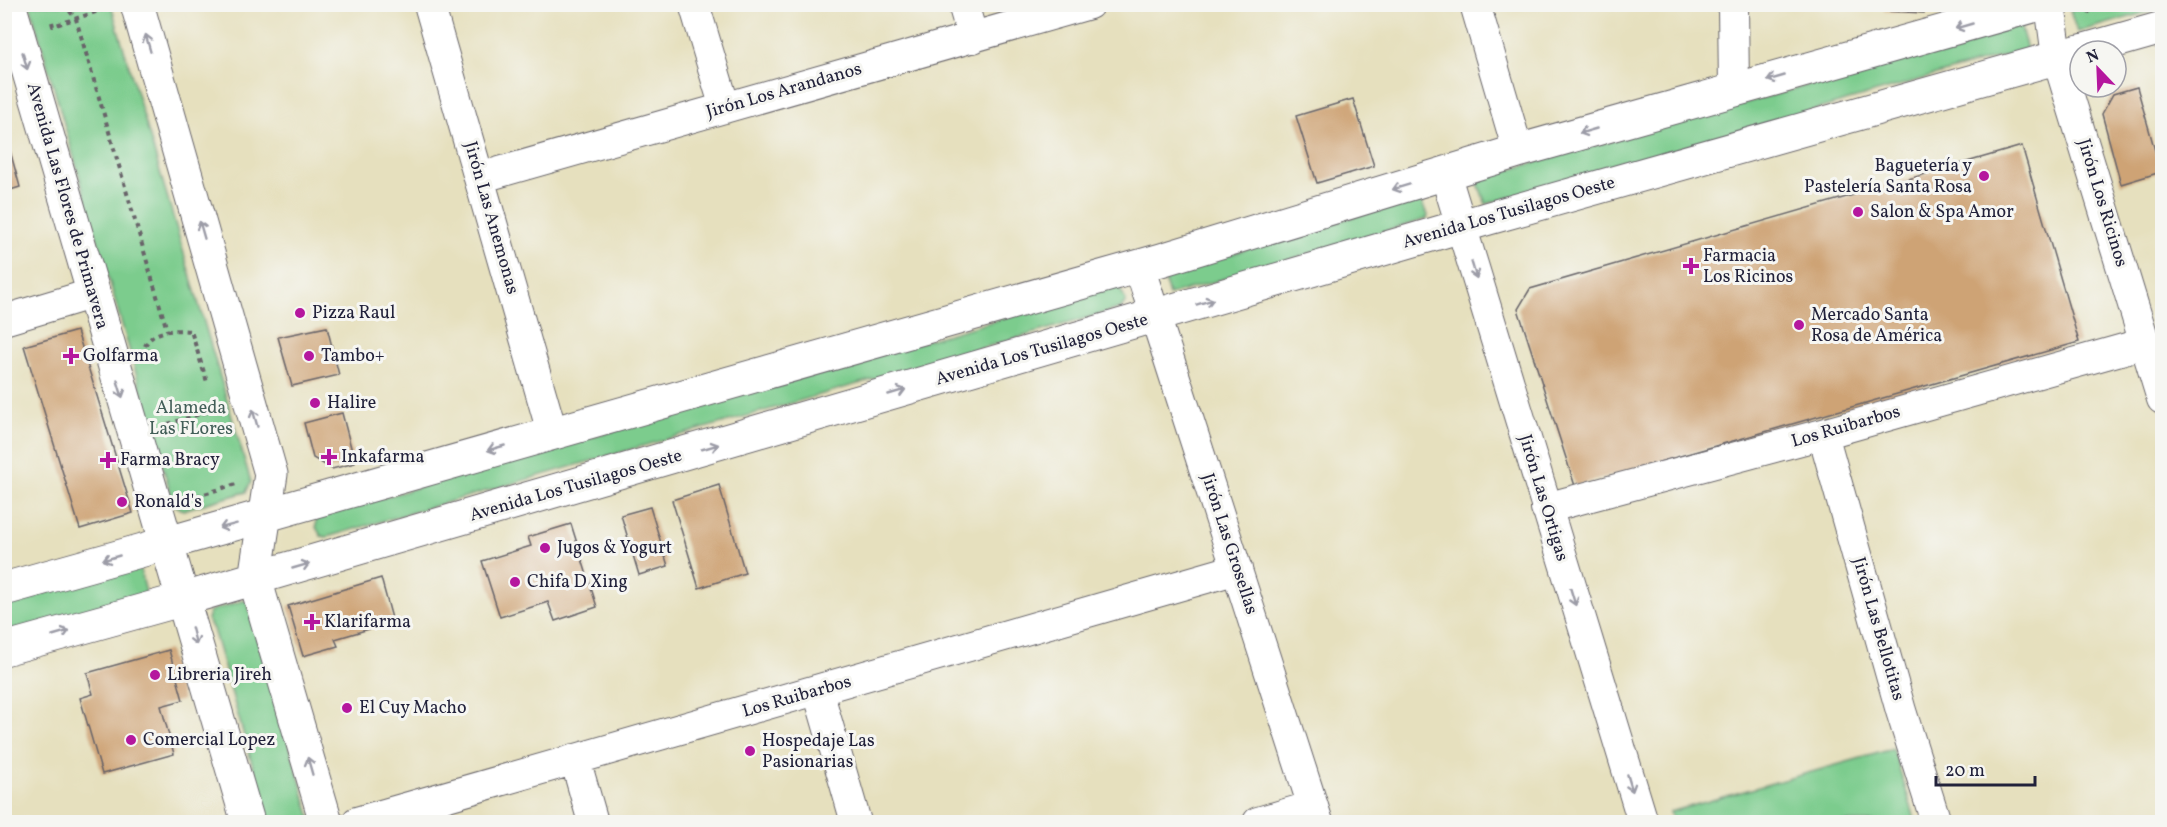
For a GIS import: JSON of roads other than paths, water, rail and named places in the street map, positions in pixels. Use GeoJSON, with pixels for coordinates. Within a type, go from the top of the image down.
{"type":"FeatureCollection","features":[{"type":"Feature","properties":{"kind":"main road","name":"Avenida Las Flores de Primavera"},"geometry":{"type":"LineString","coordinates":[[9,4],[91,294],[168,543],[248,822]]}},
{"type":"Feature","properties":{"kind":"main road"},"geometry":{"type":"LineString","coordinates":[[137,4],[271,474],[255,579],[326,822]]}},
{"type":"Feature","properties":{"kind":"main road"},"geometry":{"type":"LineString","coordinates":[[4,589],[1139,266],[1518,151],[2040,4]]}},
{"type":"Feature","properties":{"kind":"main road","name":"Avenida Los Tusilagos Oeste"},"geometry":{"type":"LineString","coordinates":[[2123,39],[2163,28]]}},
{"type":"Feature","properties":{"kind":"main road","name":"Avenida Los Tusilagos Oeste"},"geometry":{"type":"LineString","coordinates":[[4,649],[255,579],[1461,226],[2068,54]]}},
{"type":"Feature","properties":{"kind":"street","name":"Jirón Las Anemonas"},"geometry":{"type":"LineString","coordinates":[[429,4],[552,432]]}},
{"type":"Feature","properties":{"kind":"street"},"geometry":{"type":"LineString","coordinates":[[694,4],[725,108]]}},
{"type":"Feature","properties":{"kind":"street"},"geometry":{"type":"LineString","coordinates":[[963,4],[973,38]]}},
{"type":"Feature","properties":{"kind":"street","name":"Jirón Los Arandanos"},"geometry":{"type":"LineString","coordinates":[[480,178],[1089,4]]}},
{"type":"Feature","properties":{"kind":"street"},"geometry":{"type":"LineString","coordinates":[[1474,4],[1518,151]]}},
{"type":"Feature","properties":{"kind":"street"},"geometry":{"type":"LineString","coordinates":[[1733,4],[1734,90]]}},
{"type":"Feature","properties":{"kind":"street","name":"Jirón Los Ricinos"},"geometry":{"type":"LineString","coordinates":[[2050,4],[2068,42]]}},
{"type":"Feature","properties":{"kind":"street","name":"Jirón Los Ricinos"},"geometry":{"type":"LineString","coordinates":[[2084,99],[2145,343],[2163,399]]}},
{"type":"Feature","properties":{"kind":"street","name":"Jirón Las Ortigas"},"geometry":{"type":"LineString","coordinates":[[1445,173],[1643,822]]}},
{"type":"Feature","properties":{"kind":"street","name":"Jirón Las Grosellas"},"geometry":{"type":"LineString","coordinates":[[1139,266],[1316,814]]}},
{"type":"Feature","properties":{"kind":"street"},"geometry":{"type":"LineString","coordinates":[[4,320],[91,294]]}},
{"type":"Feature","properties":{"kind":"street","name":"Los Ruibarbos"},"geometry":{"type":"LineString","coordinates":[[1546,508],[1822,434],[2145,343]]}},
{"type":"Feature","properties":{"kind":"street","name":"Jirón Las Bellotitas"},"geometry":{"type":"LineString","coordinates":[[1822,434],[1901,711],[1936,822]]}},
{"type":"Feature","properties":{"kind":"street","name":"Los Ruibarbos"},"geometry":{"type":"LineString","coordinates":[[357,822],[1237,570]]}},
{"type":"Feature","properties":{"kind":"street"},"geometry":{"type":"LineString","coordinates":[[818,691],[856,822]]}},
{"type":"Feature","properties":{"kind":"street"},"geometry":{"type":"LineString","coordinates":[[575,759],[593,822]]}},
{"type":"Feature","properties":{"kind":"street"},"geometry":{"type":"LineString","coordinates":[[1258,822],[1316,814]]}},
{"type":"Feature","properties":{"kind":"place","name":"Baguetería y Pastelería Santa Rosa"},"geometry":{"type":"Point","coordinates":[1984,176]}},
{"type":"Feature","properties":{"kind":"place","name":"Salon & Spa Amor"},"geometry":{"type":"Point","coordinates":[1858,212]}},
{"type":"Feature","properties":{"kind":"place","name":"Farmacia Los Ricinos"},"geometry":{"type":"Point","coordinates":[1691,266]}},
{"type":"Feature","properties":{"kind":"place","name":"Pizza Raul"},"geometry":{"type":"Point","coordinates":[300,313]}},
{"type":"Feature","properties":{"kind":"place","name":"Mercado Santa Rosa de América"},"geometry":{"type":"Point","coordinates":[1799,325]}},
{"type":"Feature","properties":{"kind":"place","name":"Golfarma"},"geometry":{"type":"Point","coordinates":[71,356]}},
{"type":"Feature","properties":{"kind":"place","name":"Tambo+"},"geometry":{"type":"Point","coordinates":[309,356]}},
{"type":"Feature","properties":{"kind":"place","name":"Halire"},"geometry":{"type":"Point","coordinates":[315,403]}},
{"type":"Feature","properties":{"kind":"place","name":"Inkafarma"},"geometry":{"type":"Point","coordinates":[329,457]}},
{"type":"Feature","properties":{"kind":"place","name":"Farma Bracy"},"geometry":{"type":"Point","coordinates":[108,460]}},
{"type":"Feature","properties":{"kind":"place","name":"Ronald's"},"geometry":{"type":"Point","coordinates":[122,502]}},
{"type":"Feature","properties":{"kind":"place","name":"Jugos & Yogurt"},"geometry":{"type":"Point","coordinates":[545,548]}},
{"type":"Feature","properties":{"kind":"place","name":"Chifa D Xing"},"geometry":{"type":"Point","coordinates":[515,582]}},
{"type":"Feature","properties":{"kind":"place","name":"Klarifarma"},"geometry":{"type":"Point","coordinates":[312,622]}},
{"type":"Feature","properties":{"kind":"place","name":"Libreria Jireh"},"geometry":{"type":"Point","coordinates":[155,675]}},
{"type":"Feature","properties":{"kind":"place","name":"El Cuy Macho"},"geometry":{"type":"Point","coordinates":[347,708]}},
{"type":"Feature","properties":{"kind":"place","name":"Comercial Lopez"},"geometry":{"type":"Point","coordinates":[131,740]}},
{"type":"Feature","properties":{"kind":"place","name":"Hospedaje Las Pasionarias"},"geometry":{"type":"Point","coordinates":[750,751]}},
{"type":"Feature","properties":{"kind":"park label","name":"Alameda Las FLores"},"geometry":{"type":"Point","coordinates":[191,418]}}]}
